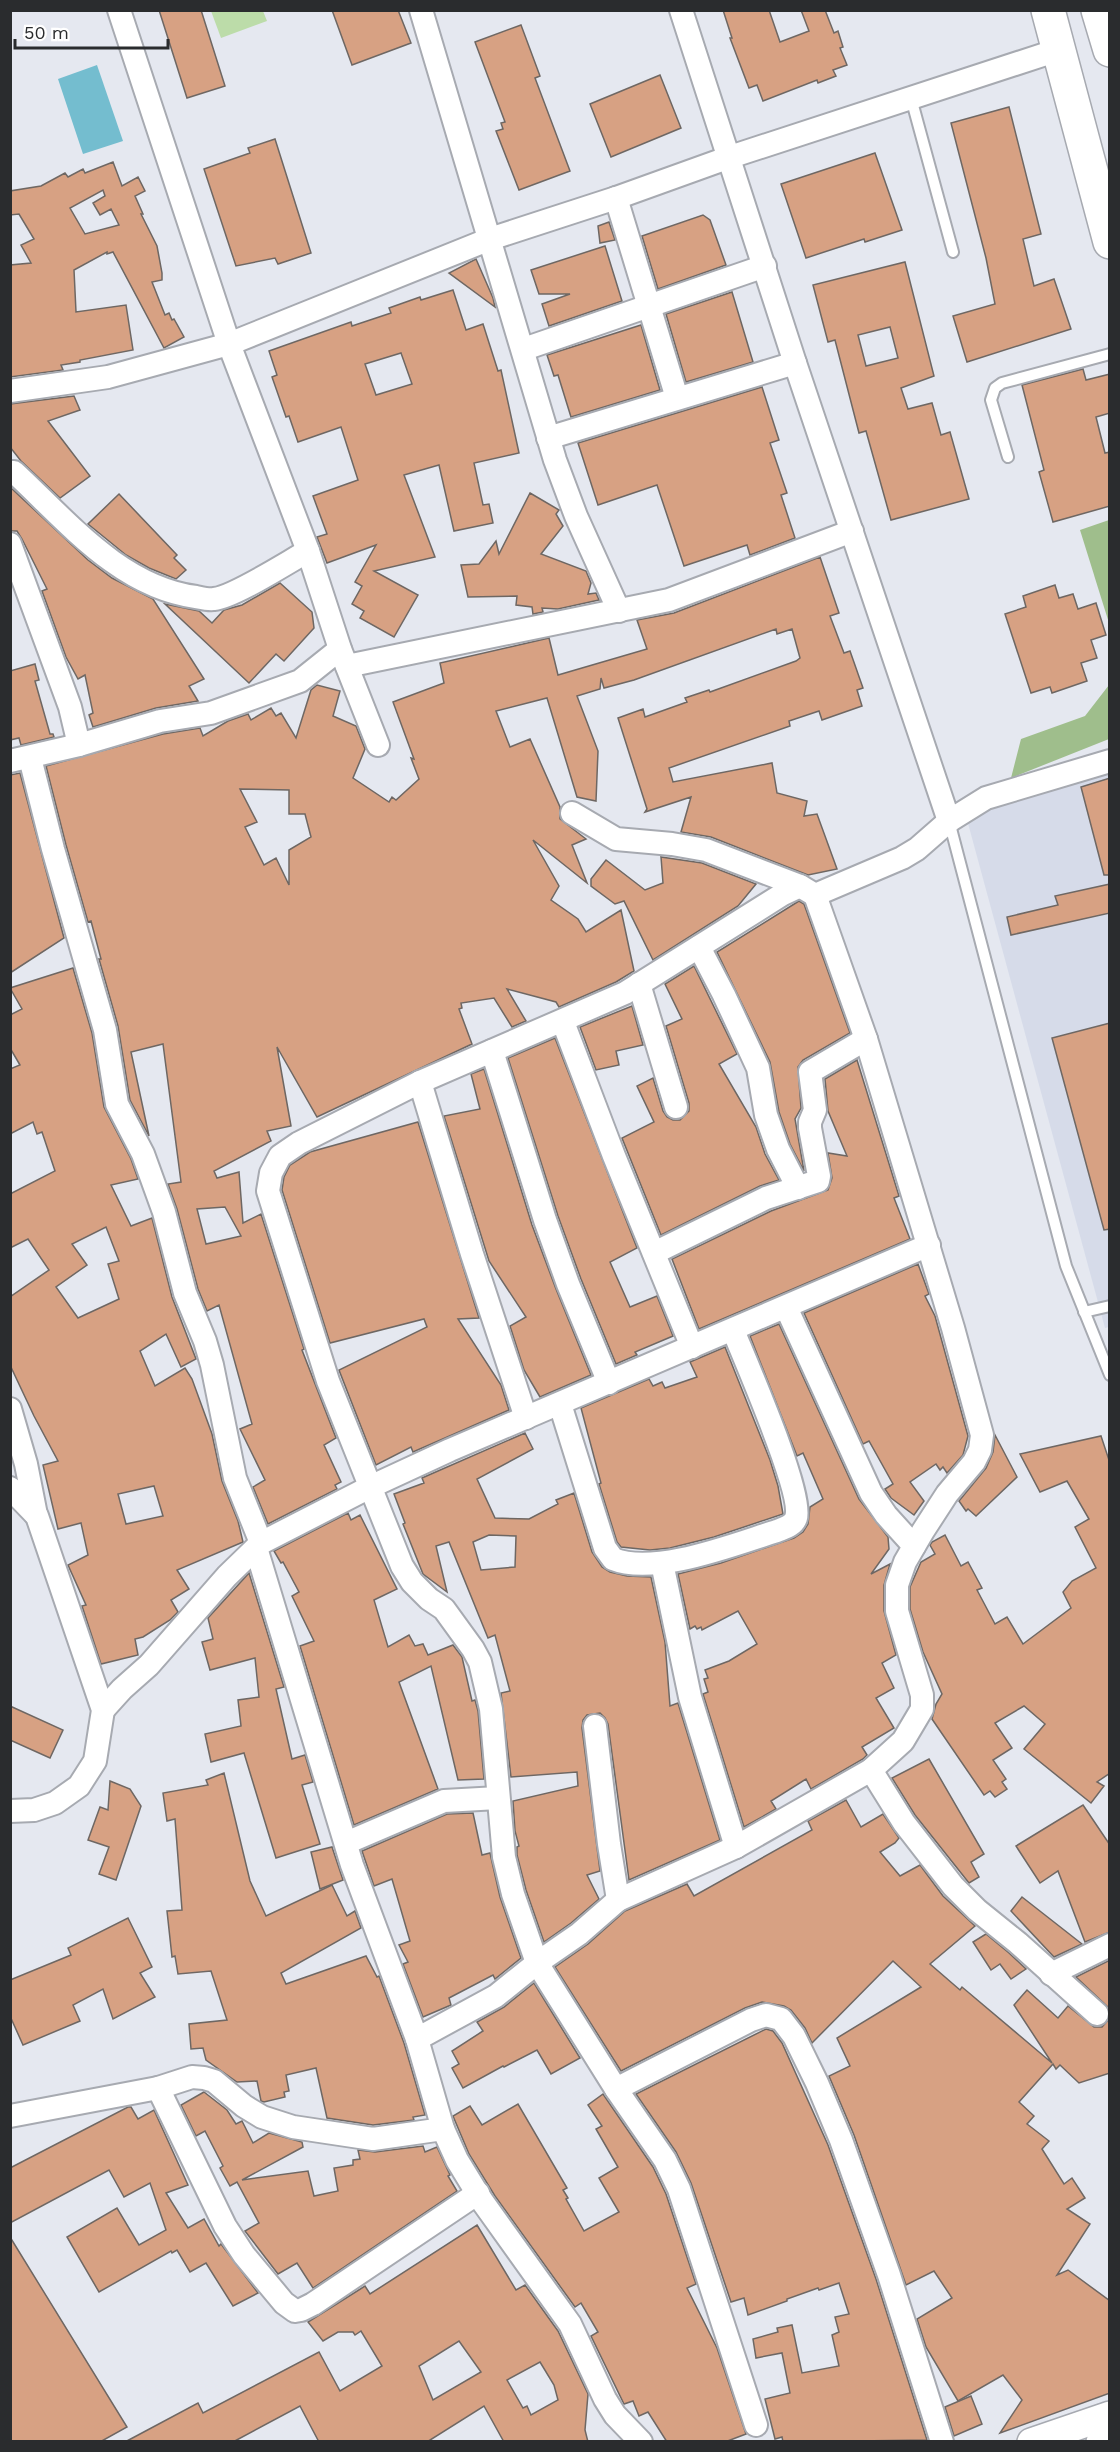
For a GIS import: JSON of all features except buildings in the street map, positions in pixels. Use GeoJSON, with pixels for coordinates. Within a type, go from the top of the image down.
{"type":"FeatureCollection","features":[{"type":"Feature","properties":{"kind":"highway"},"geometry":{"type":"LineString","coordinates":[[1048,10],[1110,242]]}},
{"type":"Feature","properties":{"kind":"highway"},"geometry":{"type":"LineString","coordinates":[[1098,10],[1110,50]]}},
{"type":"Feature","properties":{"kind":"street"},"geometry":{"type":"LineString","coordinates":[[119,10],[229,344],[378,745]]}},
{"type":"Feature","properties":{"kind":"street"},"geometry":{"type":"LineString","coordinates":[[421,10],[524,349],[548,438],[576,516],[619,611]]}},
{"type":"Feature","properties":{"kind":"street"},"geometry":{"type":"LineString","coordinates":[[681,10],[795,363],[949,821]]}},
{"type":"Feature","properties":{"kind":"street"},"geometry":{"type":"LineString","coordinates":[[10,391],[108,378],[229,344],[490,238],[1058,50]]}},
{"type":"Feature","properties":{"kind":"street"},"geometry":{"type":"LineString","coordinates":[[616,198],[677,398]]}},
{"type":"Feature","properties":{"kind":"street"},"geometry":{"type":"LineString","coordinates":[[524,349],[765,266]]}},
{"type":"Feature","properties":{"kind":"street"},"geometry":{"type":"LineString","coordinates":[[548,438],[795,363]]}},
{"type":"Feature","properties":{"kind":"street"},"geometry":{"type":"LineString","coordinates":[[10,471],[14,472],[108,557],[142,582],[165,591],[214,599],[235,591],[308,552]]}},
{"type":"Feature","properties":{"kind":"street"},"geometry":{"type":"LineString","coordinates":[[641,2442],[615,2415],[605,2399],[570,2324],[478,2193],[457,2160],[442,2129],[417,2039],[345,1843],[259,1545],[235,1478],[205,1341],[185,1293],[158,1194],[143,1154],[117,1104],[105,1030],[53,849],[20,759],[79,745],[160,721],[211,712],[300,681],[344,658],[619,611],[669,600],[852,531]]}},
{"type":"Feature","properties":{"kind":"street"},"geometry":{"type":"LineString","coordinates":[[10,544],[70,707],[79,745]]}},
{"type":"Feature","properties":{"kind":"street"},"geometry":{"type":"LineString","coordinates":[[756,2425],[680,2189],[665,2160],[616,2089],[537,1963],[513,1894],[506,1866],[490,1708],[480,1662],[473,1648],[444,1609],[429,1599],[412,1582],[402,1566],[328,1381],[268,1191],[271,1173],[280,1156],[299,1143],[420,1082],[562,1022],[639,984],[783,894],[808,891],[902,858],[917,849],[949,821],[1000,792],[1110,761]]}},
{"type":"Feature","properties":{"kind":"street"},"geometry":{"type":"LineString","coordinates":[[417,2039],[496,1996],[537,1963],[579,1934],[618,1900],[736,1847],[871,1770],[903,1741],[922,1709],[918,1678],[897,1611],[897,1586],[914,1546],[947,1494],[974,1462],[980,1450],[982,1435],[929,1245],[866,1039],[808,891],[706,850],[672,844],[616,839],[572,813]]}},
{"type":"Feature","properties":{"kind":"street"},"geometry":{"type":"LineString","coordinates":[[699,947],[758,1068],[766,1115],[778,1149],[798,1188]]}},
{"type":"Feature","properties":{"kind":"street"},"geometry":{"type":"LineString","coordinates":[[639,984],[676,1107]]}},
{"type":"Feature","properties":{"kind":"street"},"geometry":{"type":"LineString","coordinates":[[562,1022],[692,1347]]}},
{"type":"Feature","properties":{"kind":"street"},"geometry":{"type":"LineString","coordinates":[[654,1253],[766,1198],[818,1181],[810,1128],[815,1110],[810,1072],[866,1039]]}},
{"type":"Feature","properties":{"kind":"street"},"geometry":{"type":"LineString","coordinates":[[492,1051],[560,1263],[609,1383]]}},
{"type":"Feature","properties":{"kind":"street"},"geometry":{"type":"LineString","coordinates":[[420,1082],[471,1254],[526,1418]]}},
{"type":"Feature","properties":{"kind":"street"},"geometry":{"type":"LineString","coordinates":[[103,1710],[149,1665],[227,1576],[259,1545],[370,1487],[929,1245]]}},
{"type":"Feature","properties":{"kind":"street"},"geometry":{"type":"LineString","coordinates":[[786,1307],[871,1493],[899,1531],[914,1546]]}},
{"type":"Feature","properties":{"kind":"street"},"geometry":{"type":"LineString","coordinates":[[560,1404],[609,1554],[619,1562],[636,1565],[662,1563],[789,1526],[795,1519],[797,1508],[782,1453],[733,1330]]}},
{"type":"Feature","properties":{"kind":"street"},"geometry":{"type":"LineString","coordinates":[[10,1409],[26,1464],[37,1516],[103,1710],[95,1761],[79,1786],[55,1803],[34,1810],[11,1811]]}},
{"type":"Feature","properties":{"kind":"street"},"geometry":{"type":"LineString","coordinates":[[10,1488],[37,1516]]}},
{"type":"Feature","properties":{"kind":"street"},"geometry":{"type":"LineString","coordinates":[[662,1563],[690,1697],[736,1847]]}},
{"type":"Feature","properties":{"kind":"street"},"geometry":{"type":"LineString","coordinates":[[595,1726],[618,1900]]}},
{"type":"Feature","properties":{"kind":"street"},"geometry":{"type":"LineString","coordinates":[[871,1770],[904,1822],[953,1886],[1097,2014]]}},
{"type":"Feature","properties":{"kind":"street"},"geometry":{"type":"LineString","coordinates":[[345,1843],[444,1801],[498,1798]]}},
{"type":"Feature","properties":{"kind":"street"},"geometry":{"type":"LineString","coordinates":[[1051,1974],[1110,1945]]}},
{"type":"Feature","properties":{"kind":"street"},"geometry":{"type":"LineString","coordinates":[[616,2089],[766,2014],[774,2015],[788,2025],[817,2083],[840,2140],[889,2275],[942,2442]]}},
{"type":"Feature","properties":{"kind":"street"},"geometry":{"type":"LineString","coordinates":[[10,2116],[158,2088],[192,2077],[214,2081],[244,2106],[262,2117],[293,2127],[373,2139],[442,2129]]}},
{"type":"Feature","properties":{"kind":"street"},"geometry":{"type":"LineString","coordinates":[[158,2088],[235,2243],[284,2303],[295,2311],[313,2304],[478,2193]]}},
{"type":"Feature","properties":{"kind":"street"},"geometry":{"type":"LineString","coordinates":[[1031,2442],[1110,2415]]}},
{"type":"Feature","properties":{"kind":"street"},"geometry":{"type":"LineString","coordinates":[[1100,2442],[1110,2438]]}},
{"type":"Feature","properties":{"kind":"lane"},"geometry":{"type":"LineString","coordinates":[[910,98],[953,252]]}},
{"type":"Feature","properties":{"kind":"lane"},"geometry":{"type":"LineString","coordinates":[[1008,457],[991,400],[995,388],[1002,383],[1110,354]]}},
{"type":"Feature","properties":{"kind":"lane"},"geometry":{"type":"LineString","coordinates":[[949,821],[1066,1266],[1110,1374]]}},
{"type":"Feature","properties":{"kind":"lane"},"geometry":{"type":"LineString","coordinates":[[1084,1312],[1110,1306]]}},
{"type":"Feature","properties":{"kind":"shaded area"},"geometry":{"type":"Polygon","coordinates":[[[1109,772],[1109,1327],[1105,1328],[966,816],[1109,772]]]}},
{"type":"Feature","properties":{"kind":"green space"},"geometry":{"type":"Polygon","coordinates":[[[211,11],[263,11],[267,21],[221,38],[211,11]]]}},
{"type":"Feature","properties":{"kind":"green space"},"geometry":{"type":"Polygon","coordinates":[[[1110,520],[1109,623],[1080,530],[1110,520]]]}},
{"type":"Feature","properties":{"kind":"green space"},"geometry":{"type":"Polygon","coordinates":[[[1109,685],[1109,739],[1011,778],[1021,739],[1085,716],[1109,685]]]}},
{"type":"Feature","properties":{"kind":"water"},"geometry":{"type":"Polygon","coordinates":[[[97,65],[123,141],[83,154],[58,79],[97,65]]]}}]}
